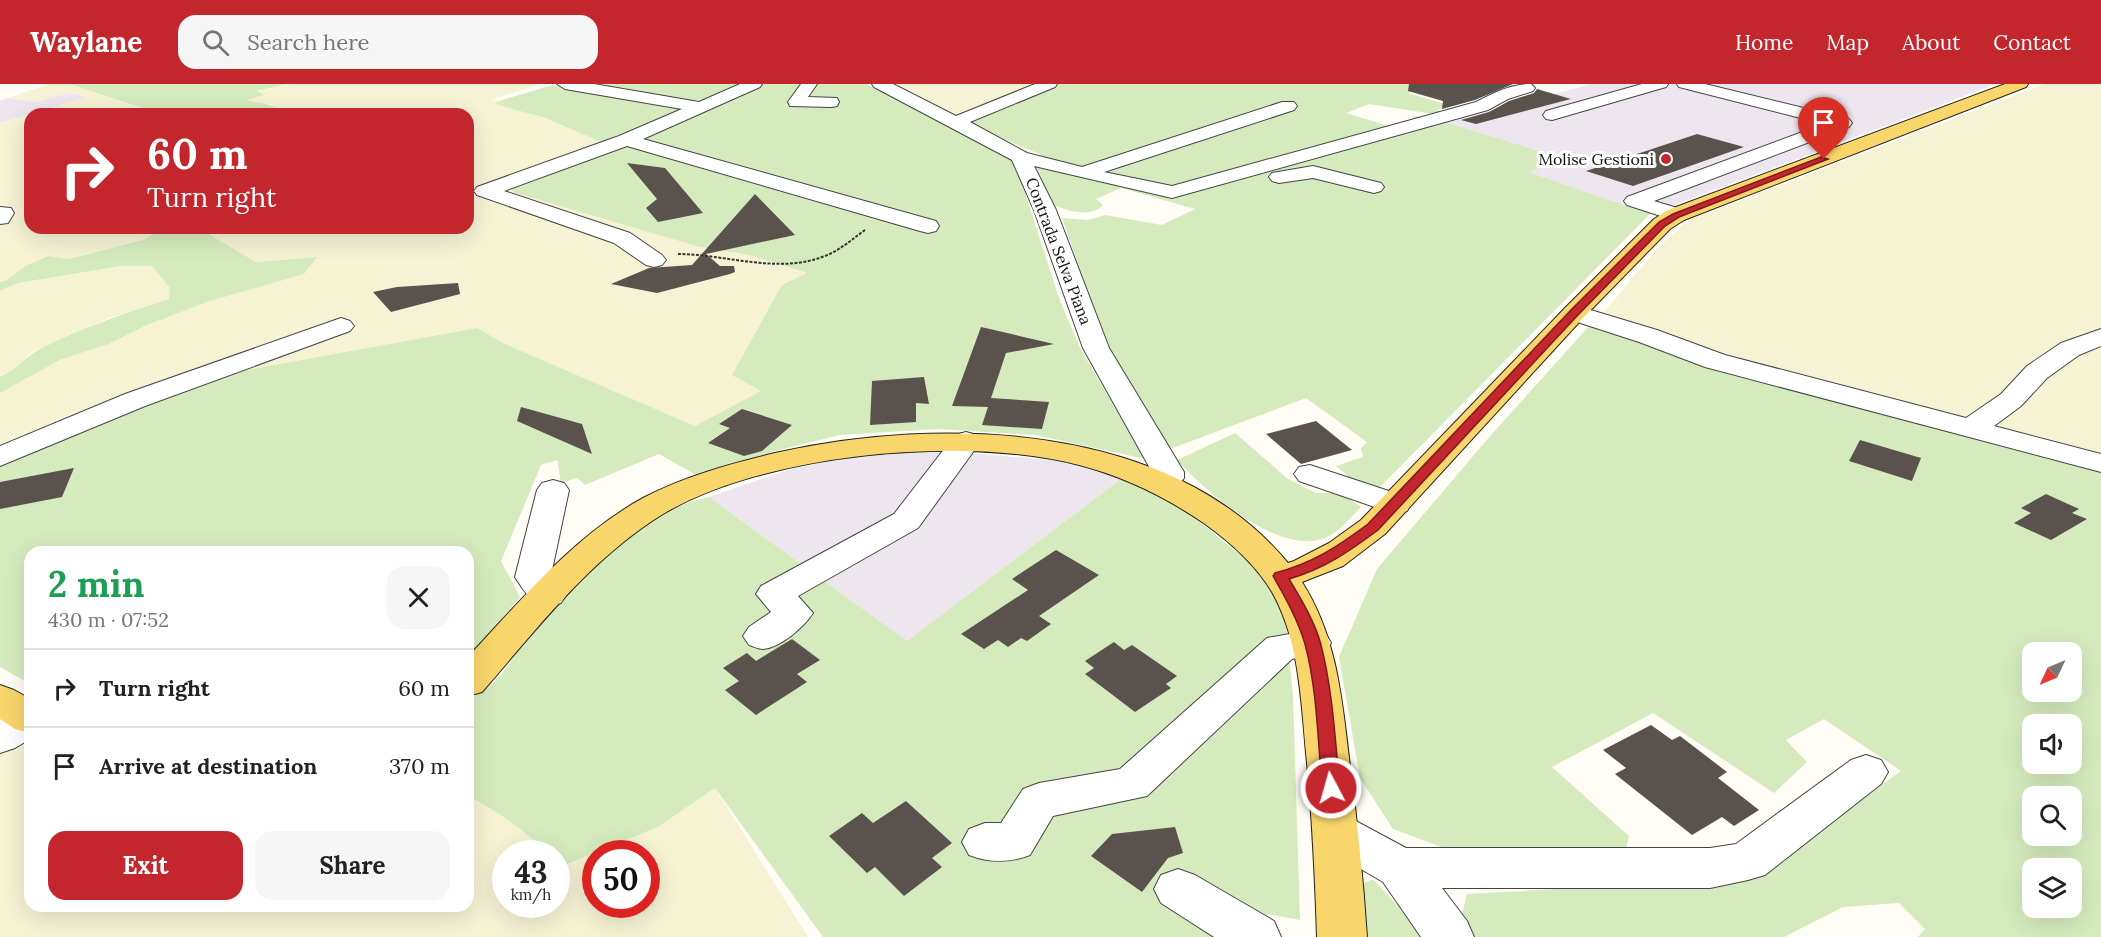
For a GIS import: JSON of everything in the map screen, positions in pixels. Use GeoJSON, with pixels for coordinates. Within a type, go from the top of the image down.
{"type":"FeatureCollection","features":[{"type":"Feature","properties":{"kind":"main road"},"geometry":{"type":"LineString","coordinates":[[1280,576],[1302,571],[1346,549],[1373,527],[1651,232],[1676,215],[2020,84]]}},
{"type":"Feature","properties":{"kind":"main road"},"geometry":{"type":"LineString","coordinates":[[474,675],[583,557],[652,507],[703,483],[757,466],[848,448],[966,441],[1044,449],[1084,457],[1142,474],[1163,483],[1218,516],[1255,548],[1280,576],[1293,597],[1312,643],[1319,677],[1336,832],[1342,937]]}},
{"type":"Feature","properties":{"kind":"main road"},"geometry":{"type":"LineString","coordinates":[[0,700],[24,714]]}},
{"type":"Feature","properties":{"kind":"street"},"geometry":{"type":"LineString","coordinates":[[654,260],[622,238],[484,191],[626,140],[754,84]]}},
{"type":"Feature","properties":{"kind":"street"},"geometry":{"type":"LineString","coordinates":[[809,84],[796,102],[831,102]]}},
{"type":"Feature","properties":{"kind":"street","name":"Contrada Selva Piana"},"geometry":{"type":"LineString","coordinates":[[880,84],[1020,157],[1045,210],[1096,348],[1168,472],[1168,478],[1163,483]]}},
{"type":"Feature","properties":{"kind":"street"},"geometry":{"type":"LineString","coordinates":[[956,122],[1049,84]]}},
{"type":"Feature","properties":{"kind":"street"},"geometry":{"type":"LineString","coordinates":[[1552,115],[1660,84]]}},
{"type":"Feature","properties":{"kind":"street"},"geometry":{"type":"LineString","coordinates":[[1676,215],[1634,201],[1843,123],[1685,84]]}},
{"type":"Feature","properties":{"kind":"street"},"geometry":{"type":"LineString","coordinates":[[551,98],[573,85],[700,107]]}},
{"type":"Feature","properties":{"kind":"street"},"geometry":{"type":"LineString","coordinates":[[662,101],[695,87]]}},
{"type":"Feature","properties":{"kind":"street"},"geometry":{"type":"LineString","coordinates":[[1172,192],[1482,106],[1502,95],[1527,88]]}},
{"type":"Feature","properties":{"kind":"street"},"geometry":{"type":"LineString","coordinates":[[616,108],[644,98]]}},
{"type":"Feature","properties":{"kind":"street"},"geometry":{"type":"LineString","coordinates":[[1084,172],[1288,106]]}},
{"type":"Feature","properties":{"kind":"street"},"geometry":{"type":"LineString","coordinates":[[626,140],[928,226]]}},
{"type":"Feature","properties":{"kind":"street"},"geometry":{"type":"LineString","coordinates":[[1020,157],[1203,198],[1294,173],[1313,172],[1374,187]]}},
{"type":"Feature","properties":{"kind":"street"},"geometry":{"type":"LineString","coordinates":[[0,213],[3,213],[0,218]]}},
{"type":"Feature","properties":{"kind":"street"},"geometry":{"type":"LineString","coordinates":[[1574,314],[1648,336],[1715,361],[2101,463]]}},
{"type":"Feature","properties":{"kind":"street"},"geometry":{"type":"LineString","coordinates":[[0,457],[65,432],[135,400],[341,327]]}},
{"type":"Feature","properties":{"kind":"street"},"geometry":{"type":"LineString","coordinates":[[1972,428],[2012,400],[2037,372],[2070,349],[2101,337]]}},
{"type":"Feature","properties":{"kind":"street"},"geometry":{"type":"LineString","coordinates":[[762,636],[794,614],[774,594],[906,521],[966,441]]}},
{"type":"Feature","properties":{"kind":"street"},"geometry":{"type":"LineString","coordinates":[[1310,474],[1395,504]]}},
{"type":"Feature","properties":{"kind":"street"},"geometry":{"type":"LineString","coordinates":[[548,595],[533,577],[553,490]]}},
{"type":"Feature","properties":{"kind":"street"},"geometry":{"type":"LineString","coordinates":[[984,842],[1014,842],[1039,801],[1132,784],[1281,647],[1312,643]]}},
{"type":"Feature","properties":{"kind":"street"},"geometry":{"type":"LineString","coordinates":[[0,737],[24,722]]}},
{"type":"Feature","properties":{"kind":"street"},"geometry":{"type":"LineString","coordinates":[[1400,868],[1710,868],[1748,861],[1866,772]]}},
{"type":"Feature","properties":{"kind":"street"},"geometry":{"type":"LineString","coordinates":[[1336,832],[1400,868],[1449,937]]}},
{"type":"Feature","properties":{"kind":"street"},"geometry":{"type":"LineString","coordinates":[[1178,889],[1256,937]]}},
{"type":"Feature","properties":{"kind":"path"},"geometry":{"type":"LineString","coordinates":[[654,260],[679,254],[708,253],[756,263],[787,263],[819,259],[886,215]]}},
{"type":"Feature","properties":{"kind":"shaded area"},"geometry":{"type":"Polygon","coordinates":[[[50,84],[69,84],[143,108],[50,108],[87,97],[68,93],[36,102],[8,98],[50,84]]]}},
{"type":"Feature","properties":{"kind":"shaded area"},"geometry":{"type":"Polygon","coordinates":[[[287,84],[540,84],[493,99],[499,101],[496,104],[544,118],[601,142],[491,183],[507,187],[516,193],[696,246],[749,255],[808,274],[733,375],[762,391],[695,426],[505,344],[477,328],[0,454],[0,393],[62,359],[109,344],[147,325],[206,302],[304,274],[316,257],[256,262],[208,234],[474,234],[474,108],[276,108],[272,104],[258,104],[244,100],[255,92],[287,84]]]}},
{"type":"Feature","properties":{"kind":"shaded area"},"geometry":{"type":"Polygon","coordinates":[[[891,84],[1042,84],[957,118],[891,84]]]}},
{"type":"Feature","properties":{"kind":"shaded area"},"geometry":{"type":"Polygon","coordinates":[[[1592,84],[1996,84],[1650,214],[1527,172],[1564,159],[1445,123],[1592,84]]]}},
{"type":"Feature","properties":{"kind":"shaded area"},"geometry":{"type":"Polygon","coordinates":[[[2044,84],[2101,84],[2101,454],[1743,363],[1602,315],[1658,247],[1689,220],[2044,84]]]}},
{"type":"Feature","properties":{"kind":"shaded area"},"geometry":{"type":"Polygon","coordinates":[[[68,93],[89,97],[51,108],[24,108],[24,116],[0,123],[0,101],[8,98],[36,102],[68,93]]]}},
{"type":"Feature","properties":{"kind":"shaded area"},"geometry":{"type":"Polygon","coordinates":[[[24,116],[24,234],[152,234],[143,240],[69,259],[48,256],[25,266],[7,280],[0,282],[0,123],[24,116]]]}},
{"type":"Feature","properties":{"kind":"shaded area"},"geometry":{"type":"Polygon","coordinates":[[[122,266],[152,266],[170,288],[170,299],[109,318],[30,353],[15,371],[0,377],[0,291],[18,283],[122,266]]]}},
{"type":"Feature","properties":{"kind":"shaded area"},"geometry":{"type":"Polygon","coordinates":[[[943,451],[1052,460],[1122,478],[907,641],[709,497],[790,469],[858,456],[943,451]]]}},
{"type":"Feature","properties":{"kind":"shaded area"},"geometry":{"type":"Polygon","coordinates":[[[0,726],[24,742],[24,912],[474,912],[474,799],[518,826],[534,840],[492,840],[492,918],[570,918],[570,864],[582,859],[582,918],[660,918],[660,840],[627,840],[658,827],[715,788],[808,937],[0,937],[0,726]]]}},
{"type":"Feature","properties":{"kind":"green space"},"geometry":{"type":"Polygon","coordinates":[[[69,84],[287,84],[257,91],[264,95],[246,100],[276,108],[143,108],[69,84]]]}},
{"type":"Feature","properties":{"kind":"green space"},"geometry":{"type":"Polygon","coordinates":[[[607,84],[743,84],[709,99],[683,101],[598,87],[607,84]]]}},
{"type":"Feature","properties":{"kind":"green space"},"geometry":{"type":"Polygon","coordinates":[[[762,84],[867,84],[1007,155],[1016,165],[1059,298],[1080,348],[1145,459],[1036,435],[937,429],[840,435],[779,450],[696,475],[659,454],[585,485],[577,478],[561,483],[557,460],[541,465],[501,561],[520,597],[474,652],[474,546],[24,546],[24,681],[0,667],[0,454],[203,378],[477,328],[505,344],[695,426],[761,391],[732,375],[782,285],[807,273],[749,255],[696,246],[516,193],[507,187],[762,84]]]}},
{"type":"Feature","properties":{"kind":"green space"},"geometry":{"type":"Polygon","coordinates":[[[1056,84],[1428,84],[1408,93],[1448,105],[1438,110],[1443,113],[1433,114],[1369,104],[1346,113],[1392,127],[1414,120],[1412,116],[1428,117],[1565,159],[1528,172],[1650,214],[1380,487],[1354,481],[1336,466],[1363,457],[1361,448],[1367,442],[1306,398],[1170,449],[1106,346],[1062,218],[1088,220],[1105,215],[1162,225],[1195,209],[1121,188],[1096,199],[1103,205],[1092,212],[1079,212],[1053,205],[1035,164],[1065,165],[963,122],[1056,84]]]}},
{"type":"Feature","properties":{"kind":"green space"},"geometry":{"type":"Polygon","coordinates":[[[553,85],[673,105],[679,110],[601,142],[545,118],[495,104],[553,85]]]}},
{"type":"Feature","properties":{"kind":"green space"},"geometry":{"type":"Polygon","coordinates":[[[152,234],[208,234],[256,262],[317,257],[304,274],[207,302],[147,325],[109,344],[62,359],[0,393],[0,377],[36,351],[89,327],[169,299],[170,288],[152,266],[122,266],[18,283],[0,291],[0,282],[7,280],[25,266],[48,256],[69,259],[143,240],[152,234]]]}},
{"type":"Feature","properties":{"kind":"green space"},"geometry":{"type":"Polygon","coordinates":[[[1591,324],[1726,374],[2101,468],[2101,937],[1918,937],[1925,929],[1899,903],[1843,907],[1784,937],[1470,937],[1460,923],[1467,894],[1752,878],[1901,771],[1824,719],[1786,740],[1807,762],[1774,793],[1653,713],[1552,767],[1629,836],[1625,853],[1460,854],[1393,829],[1360,778],[1339,657],[1377,569],[1491,435],[1591,324]]]}},
{"type":"Feature","properties":{"kind":"green space"},"geometry":{"type":"Polygon","coordinates":[[[1235,433],[1288,479],[1316,493],[1340,493],[1361,507],[1337,531],[1318,540],[1300,541],[1261,527],[1204,487],[1177,460],[1235,433]]]}},
{"type":"Feature","properties":{"kind":"green space"},"geometry":{"type":"Polygon","coordinates":[[[1122,478],[1168,497],[1263,573],[1284,609],[1293,696],[1300,920],[1268,914],[1267,937],[823,937],[715,788],[658,827],[626,840],[582,840],[582,858],[570,863],[570,840],[534,840],[511,822],[474,799],[474,697],[497,679],[552,607],[612,548],[659,516],[684,504],[709,497],[907,641],[1122,478]]]}},
{"type":"Feature","properties":{"kind":"green space"},"geometry":{"type":"Polygon","coordinates":[[[1373,879],[1396,904],[1420,937],[1357,937],[1353,889],[1373,879]]]}},
{"type":"Feature","properties":{"kind":"building"},"geometry":{"type":"Polygon","coordinates":[[[1409,84],[1513,84],[1475,100],[1442,109],[1443,101],[1408,91],[1409,84]]]}},
{"type":"Feature","properties":{"kind":"building"},"geometry":{"type":"Polygon","coordinates":[[[1537,89],[1571,99],[1476,124],[1461,120],[1489,112],[1509,101],[1534,93],[1537,89]]]}},
{"type":"Feature","properties":{"kind":"building","name":"Molise Gestioni"},"geometry":{"type":"Polygon","coordinates":[[[1697,134],[1744,147],[1633,186],[1586,171],[1697,134]]]}},
{"type":"Feature","properties":{"kind":"building"},"geometry":{"type":"Polygon","coordinates":[[[627,163],[665,168],[703,213],[658,222],[646,208],[657,199],[627,163]]]}},
{"type":"Feature","properties":{"kind":"building"},"geometry":{"type":"Polygon","coordinates":[[[755,194],[795,235],[706,254],[720,266],[734,266],[735,272],[730,274],[657,293],[611,284],[649,268],[692,265],[755,194]]]}},
{"type":"Feature","properties":{"kind":"building"},"geometry":{"type":"Polygon","coordinates":[[[458,283],[460,294],[391,312],[373,292],[397,287],[458,283]]]}},
{"type":"Feature","properties":{"kind":"building"},"geometry":{"type":"Polygon","coordinates":[[[981,327],[1054,344],[1006,353],[991,398],[1049,402],[1042,429],[982,425],[988,407],[952,406],[981,327]]]}},
{"type":"Feature","properties":{"kind":"building"},"geometry":{"type":"Polygon","coordinates":[[[924,377],[929,404],[916,403],[916,422],[870,425],[872,381],[924,377]]]}},
{"type":"Feature","properties":{"kind":"building"},"geometry":{"type":"Polygon","coordinates":[[[521,407],[582,424],[592,454],[517,421],[521,407]]]}},
{"type":"Feature","properties":{"kind":"building"},"geometry":{"type":"Polygon","coordinates":[[[742,409],[792,425],[762,451],[744,456],[708,443],[730,428],[719,424],[742,409]]]}},
{"type":"Feature","properties":{"kind":"building"},"geometry":{"type":"Polygon","coordinates":[[[1316,421],[1352,450],[1301,464],[1266,434],[1316,421]]]}},
{"type":"Feature","properties":{"kind":"building"},"geometry":{"type":"Polygon","coordinates":[[[1860,440],[1921,458],[1912,481],[1849,461],[1860,440]]]}},
{"type":"Feature","properties":{"kind":"building"},"geometry":{"type":"Polygon","coordinates":[[[74,468],[62,497],[0,509],[0,482],[74,468]]]}},
{"type":"Feature","properties":{"kind":"building"},"geometry":{"type":"Polygon","coordinates":[[[2046,494],[2079,509],[2072,513],[2087,519],[2051,540],[2014,523],[2031,513],[2021,508],[2046,494]]]}},
{"type":"Feature","properties":{"kind":"building"},"geometry":{"type":"Polygon","coordinates":[[[1056,550],[1099,575],[1039,616],[1051,624],[1027,641],[1021,638],[1008,647],[998,640],[984,649],[961,634],[1028,590],[1012,579],[1056,550]]]}},
{"type":"Feature","properties":{"kind":"building"},"geometry":{"type":"Polygon","coordinates":[[[792,639],[820,660],[797,674],[807,682],[756,715],[725,690],[739,681],[723,668],[747,653],[756,661],[792,639]]]}},
{"type":"Feature","properties":{"kind":"building"},"geometry":{"type":"Polygon","coordinates":[[[1114,642],[1124,650],[1132,645],[1177,676],[1166,684],[1171,688],[1135,712],[1085,674],[1094,668],[1085,661],[1114,642]]]}},
{"type":"Feature","properties":{"kind":"building"},"geometry":{"type":"Polygon","coordinates":[[[1651,725],[1672,740],[1680,736],[1727,772],[1718,778],[1759,810],[1734,826],[1722,817],[1692,835],[1615,774],[1626,768],[1603,750],[1651,725]]]}},
{"type":"Feature","properties":{"kind":"building"},"geometry":{"type":"Polygon","coordinates":[[[906,801],[952,843],[932,858],[942,867],[904,896],[875,867],[867,873],[829,836],[862,813],[873,823],[906,801]]]}},
{"type":"Feature","properties":{"kind":"building"},"geometry":{"type":"Polygon","coordinates":[[[1175,827],[1183,853],[1168,858],[1142,892],[1091,856],[1112,834],[1175,827]]]}},
{"type":"Feature","properties":{"kind":"place","name":"Molise Gestioni"},"geometry":{"type":"Point","coordinates":[1666,159]}},
{"type":"Feature","properties":{"kind":"route"},"geometry":{"type":"LineString","coordinates":[[1331,788],[1319,677],[1312,643],[1293,597],[1280,576],[1302,571],[1336,555],[1373,527],[1651,232],[1676,215],[1824,159]]}}]}
